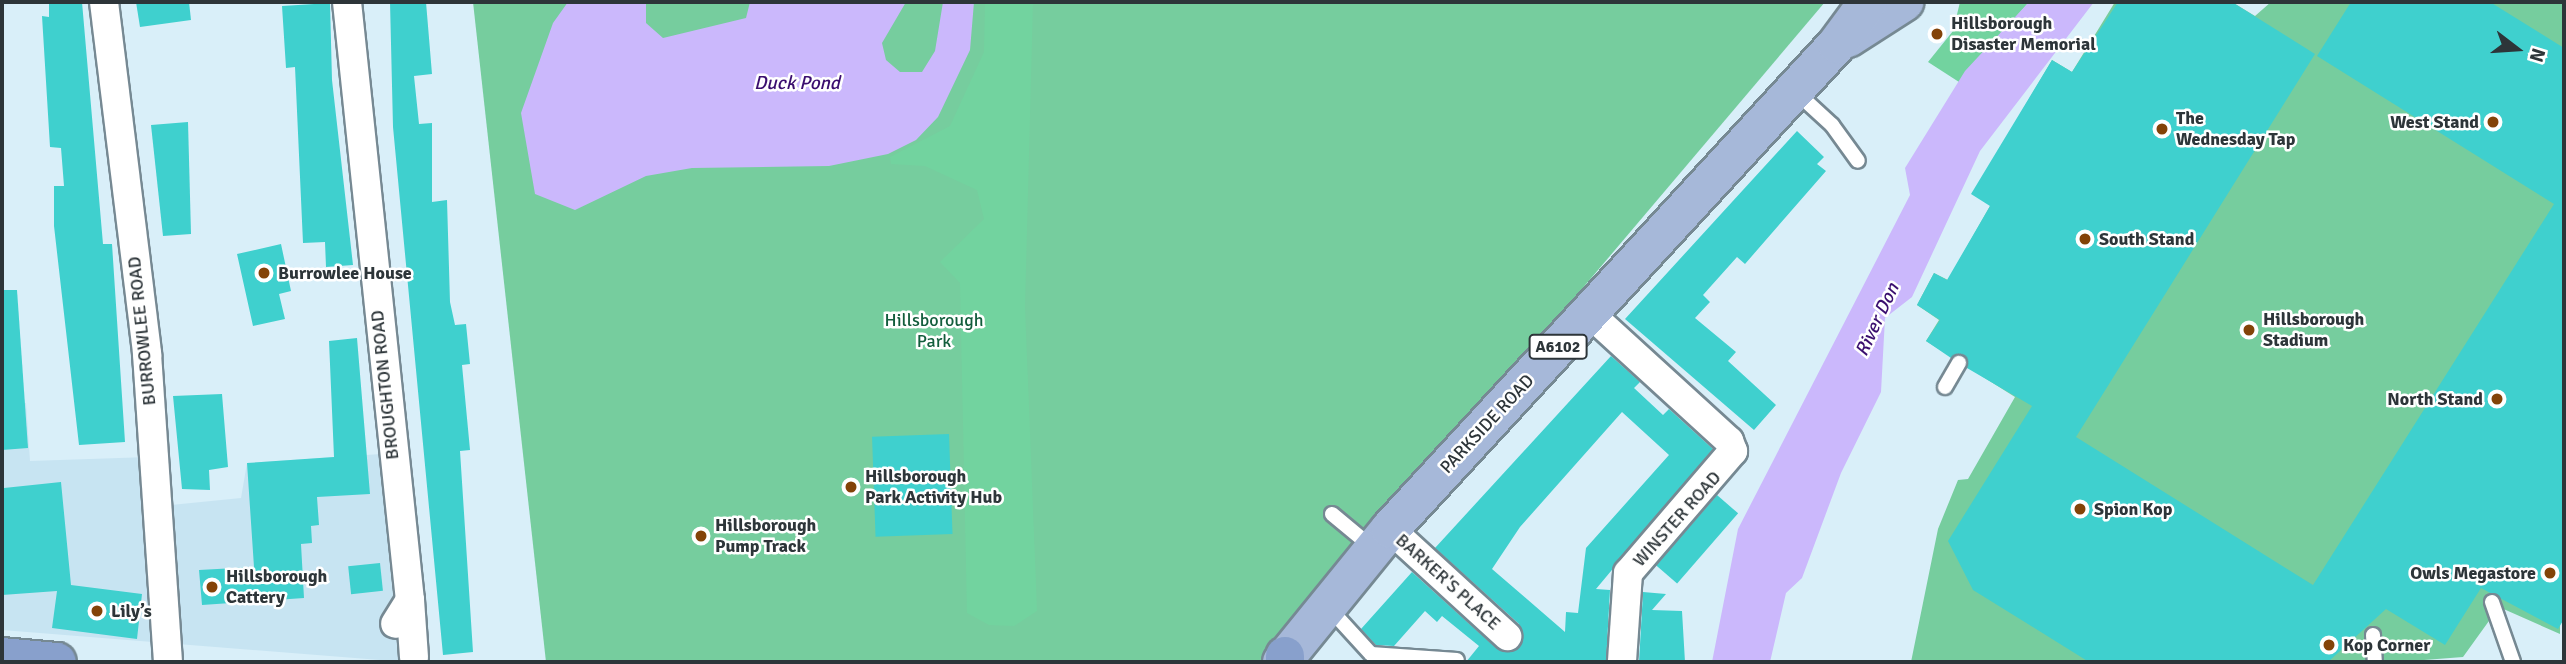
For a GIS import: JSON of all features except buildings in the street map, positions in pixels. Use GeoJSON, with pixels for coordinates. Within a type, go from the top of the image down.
{"type":"FeatureCollection","features":[{"type":"Feature","properties":{"kind":"highway"},"geometry":{"type":"LineString","coordinates":[[2,657],[57,662]]}},
{"type":"Feature","properties":{"kind":"main road","name":"PARKSIDE ROAD"},"geometry":{"type":"LineString","coordinates":[[1281,661],[1325,604],[1382,539],[1837,44],[1868,2]]}},
{"type":"Feature","properties":{"kind":"main road","name":"PARKSIDE ROAD"},"geometry":{"type":"LineString","coordinates":[[1837,44],[1904,2]]}},
{"type":"Feature","properties":{"kind":"street","name":"BURROWLEE ROAD"},"geometry":{"type":"LineString","coordinates":[[104,2],[147,355],[168,662]]}},
{"type":"Feature","properties":{"kind":"street","name":"BROUGHTON ROAD"},"geometry":{"type":"LineString","coordinates":[[347,2],[414,657]]}},
{"type":"Feature","properties":{"kind":"street","name":"WINSTER ROAD"},"geometry":{"type":"LineString","coordinates":[[1589,313],[1730,441],[1732,451],[1628,573],[1622,662]]}},
{"type":"Feature","properties":{"kind":"street","name":"BARKER'S PLACE"},"geometry":{"type":"LineString","coordinates":[[1382,539],[1507,636]]}},
{"type":"Feature","properties":{"kind":"street"},"geometry":{"type":"LineString","coordinates":[[395,624],[410,600]]}},
{"type":"Feature","properties":{"kind":"lane"},"geometry":{"type":"LineString","coordinates":[[1793,89],[1832,125],[1858,161]]}},
{"type":"Feature","properties":{"kind":"lane"},"geometry":{"type":"LineString","coordinates":[[1945,387],[1958,363]]}},
{"type":"Feature","properties":{"kind":"lane"},"geometry":{"type":"LineString","coordinates":[[1332,514],[1382,539]]}},
{"type":"Feature","properties":{"kind":"lane"},"geometry":{"type":"LineString","coordinates":[[2492,602],[2513,662]]}},
{"type":"Feature","properties":{"kind":"lane"},"geometry":{"type":"LineString","coordinates":[[1325,604],[1371,654],[1457,660]]}},
{"type":"Feature","properties":{"kind":"lane"},"geometry":{"type":"LineString","coordinates":[[2372,635],[2375,662]]}},
{"type":"Feature","properties":{"kind":"shaded area"},"geometry":{"type":"Polygon","coordinates":[[[26,403],[30,461],[149,457],[151,507],[241,498],[247,463],[396,453],[405,662],[2,630],[2,405],[26,403]]]}},
{"type":"Feature","properties":{"kind":"green space","name":"Hillsborough Park"},"geometry":{"type":"Polygon","coordinates":[[[473,2],[1825,2],[1266,662],[546,662],[473,2]]]}},
{"type":"Feature","properties":{"kind":"green space"},"geometry":{"type":"Polygon","coordinates":[[[985,2],[1033,2],[1025,306],[1037,611],[1014,626],[989,625],[967,613],[960,283],[940,262],[984,219],[977,190],[925,166],[891,164],[890,157],[950,126],[984,52],[985,2]]]}},
{"type":"Feature","properties":{"kind":"green space"},"geometry":{"type":"Polygon","coordinates":[[[1960,2],[2029,2],[1959,82],[1928,62],[1953,31],[1960,2]]]}},
{"type":"Feature","properties":{"kind":"green space","name":"Hillsborough Stadium"},"geometry":{"type":"Polygon","coordinates":[[[2115,2],[2232,2],[2255,16],[2271,2],[2564,2],[2560,634],[2499,607],[2463,657],[2398,662],[1911,662],[1938,529],[1958,480],[1968,479],[2015,397],[1926,341],[1939,320],[1917,305],[1934,273],[1948,280],[1990,206],[1993,160],[2052,60],[2072,72],[2115,2]]]}},
{"type":"Feature","properties":{"kind":"water","name":"Duck Pond"},"geometry":{"type":"Polygon","coordinates":[[[568,2],[646,2],[646,23],[663,38],[746,18],[750,2],[906,2],[882,43],[886,60],[900,72],[922,72],[935,51],[943,2],[974,2],[970,50],[938,117],[916,140],[888,154],[829,166],[692,168],[646,176],[575,210],[535,194],[521,113],[553,23],[568,2]]]}},
{"type":"Feature","properties":{"kind":"water","name":"River Don"},"geometry":{"type":"Polygon","coordinates":[[[2029,2],[2094,2],[1980,151],[1912,297],[1885,318],[1881,392],[1841,473],[1802,578],[1786,593],[1770,662],[1712,662],[1738,529],[1910,195],[1905,168],[1965,71],[2029,2]]]}},
{"type":"Feature","properties":{"kind":"place","name":"Hillsborough Disaster Memorial"},"geometry":{"type":"Point","coordinates":[1937,34]}},
{"type":"Feature","properties":{"kind":"place","name":"West Stand"},"geometry":{"type":"Point","coordinates":[2493,122]}},
{"type":"Feature","properties":{"kind":"place","name":"The Wednesday Tap"},"geometry":{"type":"Point","coordinates":[2162,129]}},
{"type":"Feature","properties":{"kind":"place","name":"South Stand"},"geometry":{"type":"Point","coordinates":[2085,239]}},
{"type":"Feature","properties":{"kind":"place","name":"Burrowlee House"},"geometry":{"type":"Point","coordinates":[264,273]}},
{"type":"Feature","properties":{"kind":"place","name":"Hillsborough Stadium"},"geometry":{"type":"Point","coordinates":[2249,330]}},
{"type":"Feature","properties":{"kind":"place","name":"North Stand"},"geometry":{"type":"Point","coordinates":[2497,399]}},
{"type":"Feature","properties":{"kind":"place","name":"Hillsborough Park Activity Hub"},"geometry":{"type":"Point","coordinates":[851,487]}},
{"type":"Feature","properties":{"kind":"place","name":"Spion Kop"},"geometry":{"type":"Point","coordinates":[2080,509]}},
{"type":"Feature","properties":{"kind":"place","name":"Hillsborough Pump Track"},"geometry":{"type":"Point","coordinates":[701,536]}},
{"type":"Feature","properties":{"kind":"place","name":"Owls Megastore"},"geometry":{"type":"Point","coordinates":[2550,573]}},
{"type":"Feature","properties":{"kind":"place","name":"Hillsborough Cattery"},"geometry":{"type":"Point","coordinates":[212,587]}},
{"type":"Feature","properties":{"kind":"place","name":"Lily’s"},"geometry":{"type":"Point","coordinates":[97,611]}},
{"type":"Feature","properties":{"kind":"place","name":"Kop Corner"},"geometry":{"type":"Point","coordinates":[2329,645]}}]}
